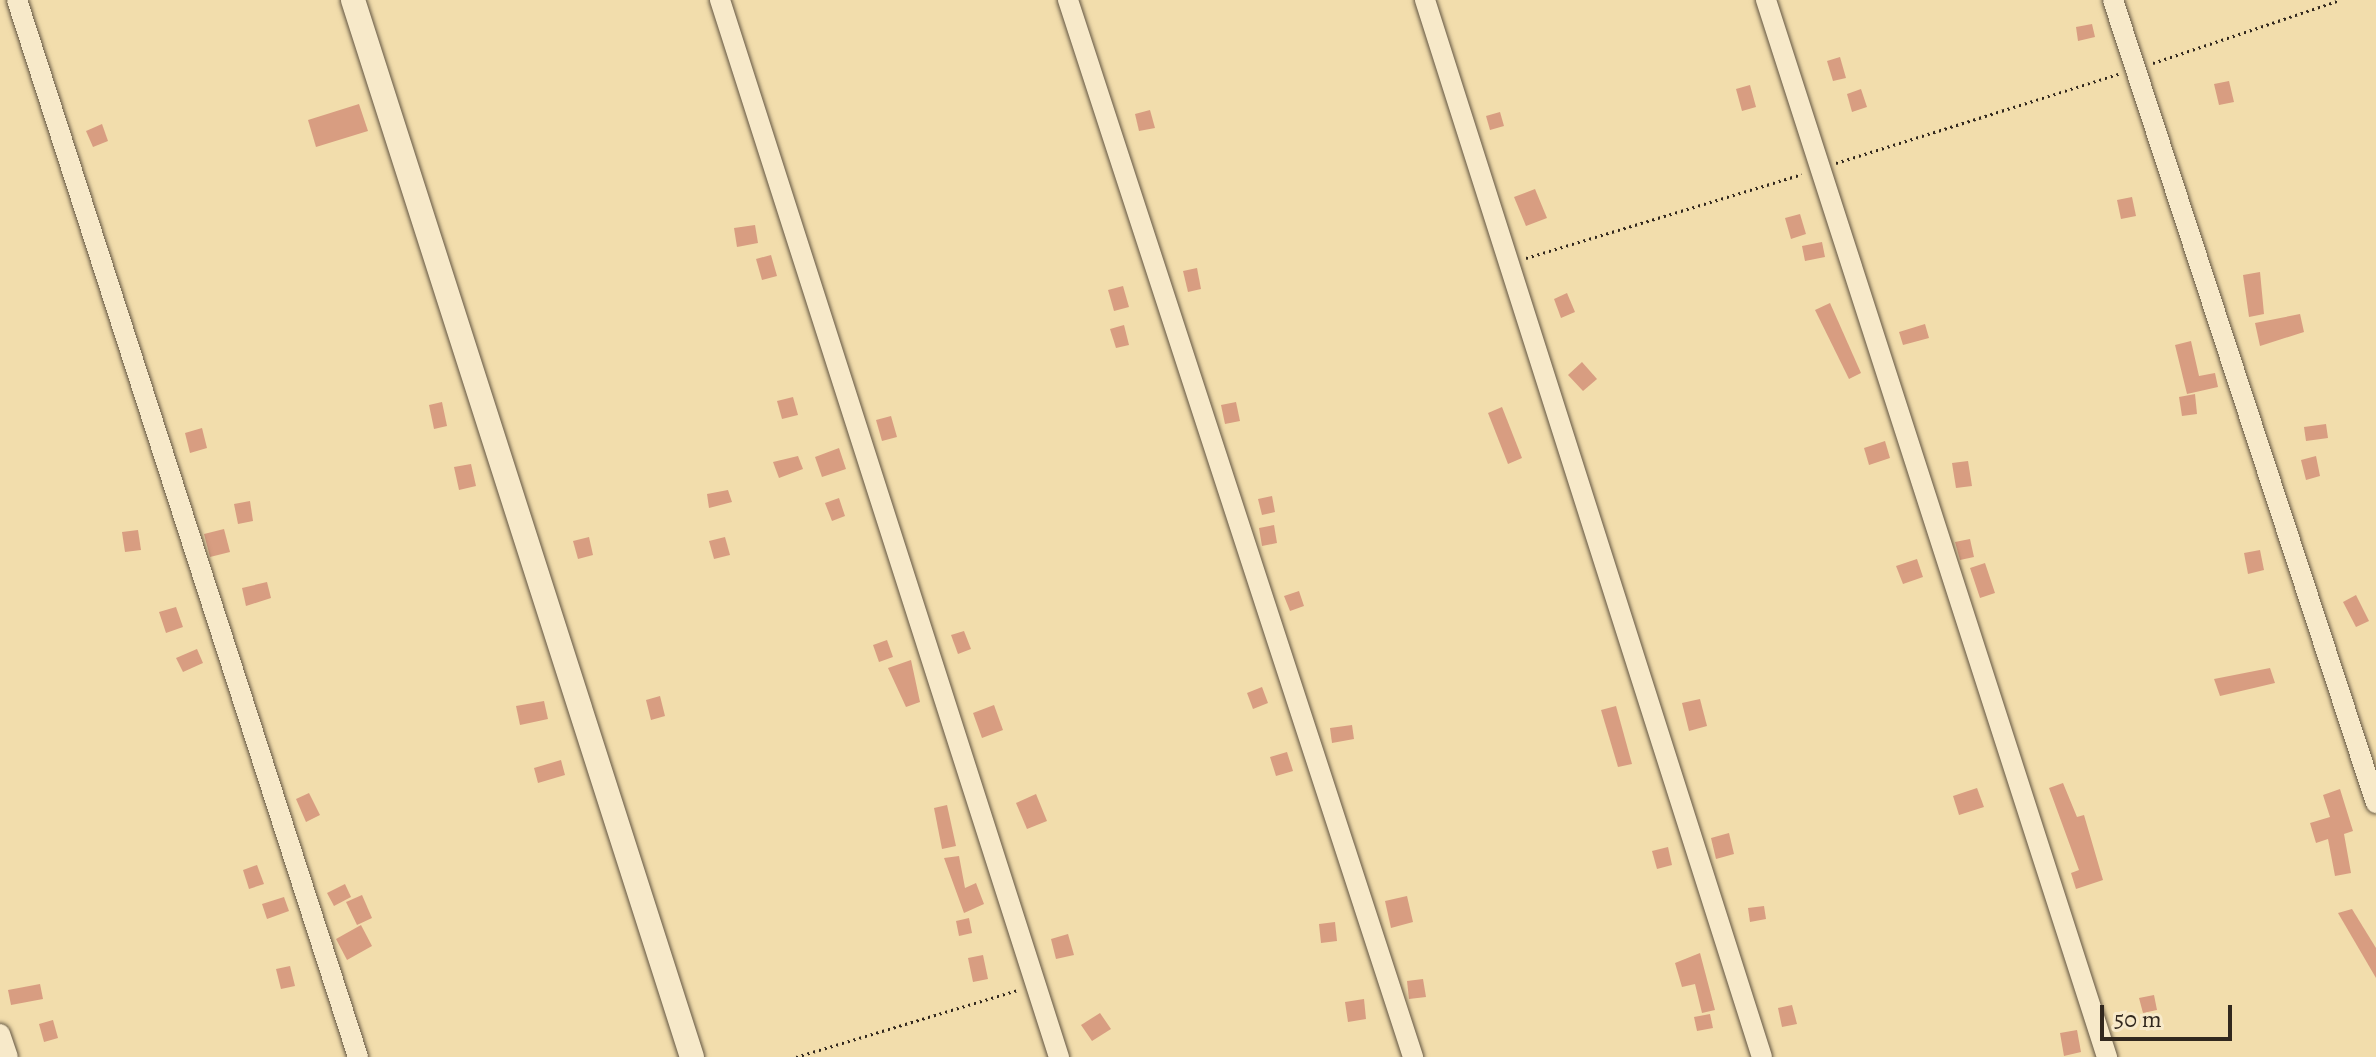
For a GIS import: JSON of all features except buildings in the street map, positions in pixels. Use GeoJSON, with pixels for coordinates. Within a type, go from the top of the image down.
{"type":"FeatureCollection","features":[{"type":"Feature","properties":{"kind":"street"},"geometry":{"type":"LineString","coordinates":[[17,0],[358,1057]]}},
{"type":"Feature","properties":{"kind":"street"},"geometry":{"type":"LineString","coordinates":[[353,0],[692,1057]]}},
{"type":"Feature","properties":{"kind":"street"},"geometry":{"type":"LineString","coordinates":[[720,0],[1059,1057]]}},
{"type":"Feature","properties":{"kind":"street"},"geometry":{"type":"LineString","coordinates":[[1068,0],[1413,1057]]}},
{"type":"Feature","properties":{"kind":"street"},"geometry":{"type":"LineString","coordinates":[[1425,0],[1762,1057]]}},
{"type":"Feature","properties":{"kind":"street"},"geometry":{"type":"LineString","coordinates":[[1766,0],[2107,1057]]}},
{"type":"Feature","properties":{"kind":"street"},"geometry":{"type":"LineString","coordinates":[[2113,0],[2376,803]]}},
{"type":"Feature","properties":{"kind":"street"},"geometry":{"type":"LineString","coordinates":[[0,1034],[8,1057]]}},
{"type":"Feature","properties":{"kind":"path"},"geometry":{"type":"LineString","coordinates":[[1507,264],[2135,69],[2340,0]]}},
{"type":"Feature","properties":{"kind":"path"},"geometry":{"type":"LineString","coordinates":[[796,1057],[1036,985]]}}]}
